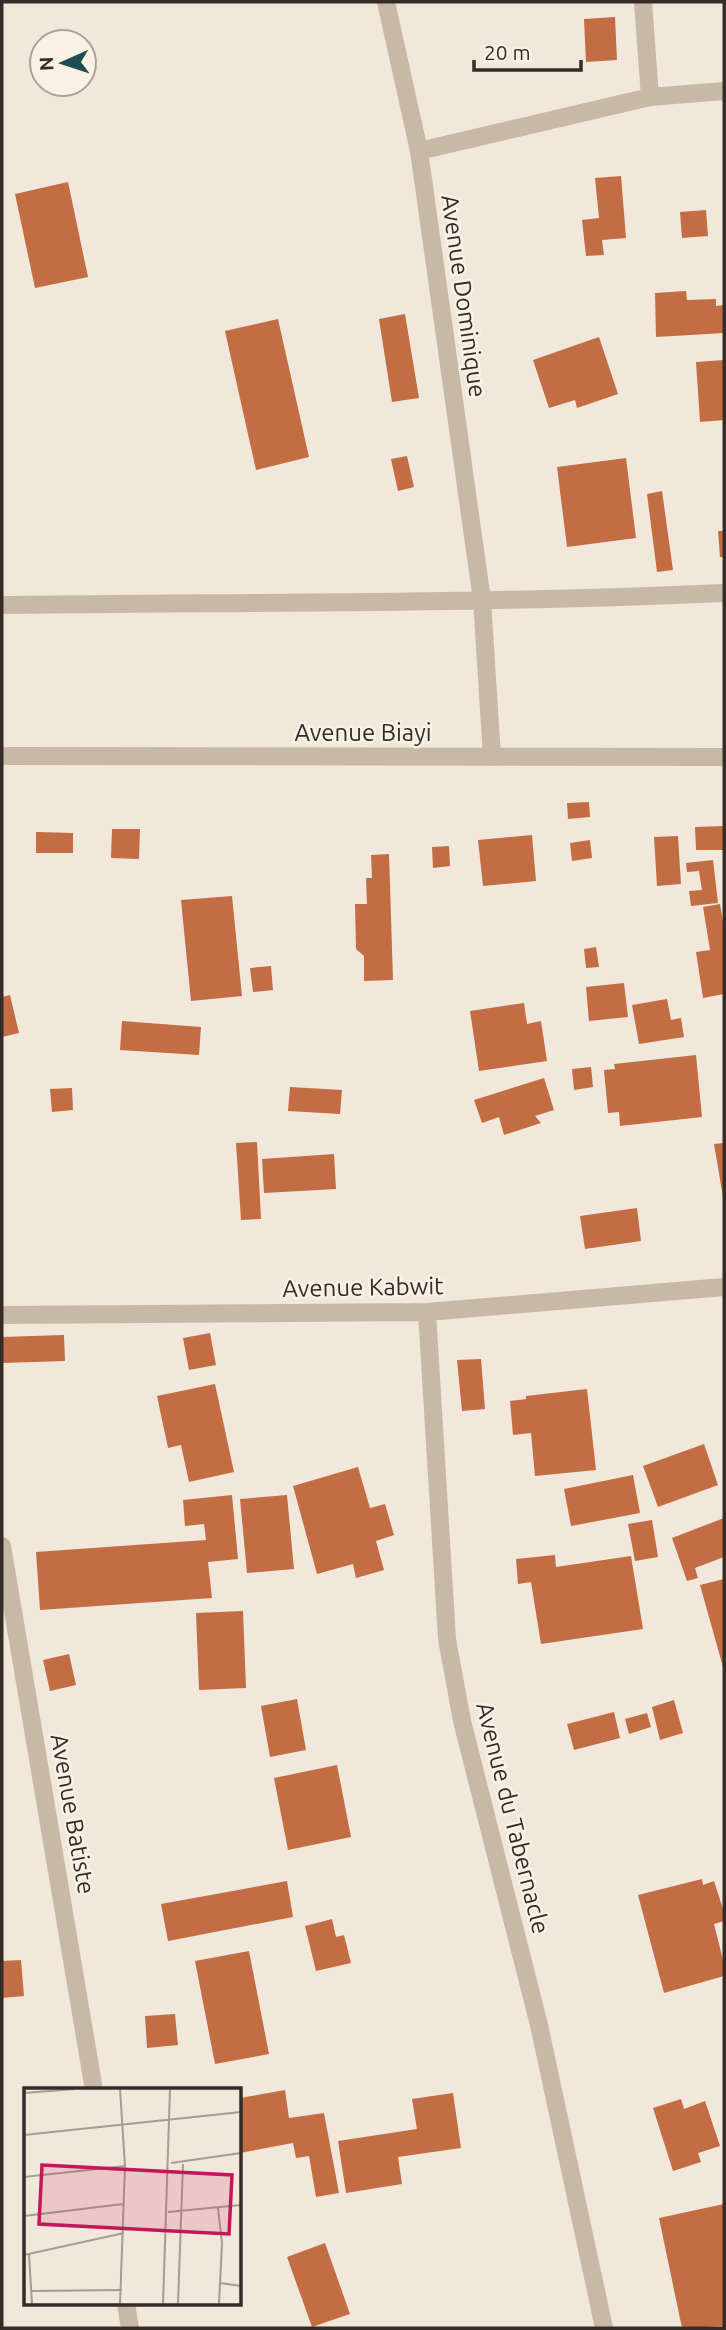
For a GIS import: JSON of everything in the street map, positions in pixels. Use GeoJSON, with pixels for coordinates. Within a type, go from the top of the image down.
{"type":"FeatureCollection","features":[{"type":"Feature","properties":{"kind":"street","name":"Avenue Dominique"},"geometry":{"type":"LineString","coordinates":[[386,2],[419,151],[482,600],[492,757]]}},
{"type":"Feature","properties":{"kind":"street"},"geometry":{"type":"LineString","coordinates":[[643,2],[650,97]]}},
{"type":"Feature","properties":{"kind":"street"},"geometry":{"type":"LineString","coordinates":[[419,151],[650,97],[724,91]]}},
{"type":"Feature","properties":{"kind":"street"},"geometry":{"type":"LineString","coordinates":[[2,605],[626,598],[724,593]]}},
{"type":"Feature","properties":{"kind":"street","name":"Avenue Biayi"},"geometry":{"type":"LineString","coordinates":[[2,756],[724,757]]}},
{"type":"Feature","properties":{"kind":"street","name":"Avenue Kabwit"},"geometry":{"type":"LineString","coordinates":[[2,1315],[427,1312],[724,1287]]}},
{"type":"Feature","properties":{"kind":"street","name":"Avenue du Tabernacle"},"geometry":{"type":"LineString","coordinates":[[427,1312],[447,1639],[465,1733],[539,2025],[604,2328]]}},
{"type":"Feature","properties":{"kind":"street","name":"Avenue Batiste"},"geometry":{"type":"LineString","coordinates":[[2,1546],[94,2088]]}},
{"type":"Feature","properties":{"kind":"street"},"geometry":{"type":"LineString","coordinates":[[126,2306],[130,2328]]}},
{"type":"Feature","properties":{"kind":"building"},"geometry":{"type":"Polygon","coordinates":[[[615,17],[617,60],[586,62],[584,19],[615,17]]]}},
{"type":"Feature","properties":{"kind":"building"},"geometry":{"type":"Polygon","coordinates":[[[621,176],[626,238],[602,240],[604,255],[586,256],[582,220],[599,218],[595,178],[621,176]]]}},
{"type":"Feature","properties":{"kind":"building"},"geometry":{"type":"Polygon","coordinates":[[[68,182],[88,277],[35,288],[15,194],[68,182]]]}},
{"type":"Feature","properties":{"kind":"building"},"geometry":{"type":"Polygon","coordinates":[[[706,210],[708,236],[682,238],[680,212],[706,210]]]}},
{"type":"Feature","properties":{"kind":"building"},"geometry":{"type":"Polygon","coordinates":[[[686,291],[687,300],[716,299],[716,306],[724,305],[724,333],[656,337],[655,293],[686,291]]]}},
{"type":"Feature","properties":{"kind":"building"},"geometry":{"type":"Polygon","coordinates":[[[405,314],[419,398],[392,402],[379,319],[405,314]]]}},
{"type":"Feature","properties":{"kind":"building"},"geometry":{"type":"Polygon","coordinates":[[[278,319],[309,457],[256,470],[225,331],[278,319]]]}},
{"type":"Feature","properties":{"kind":"building"},"geometry":{"type":"Polygon","coordinates":[[[599,337],[618,394],[577,408],[575,400],[549,408],[533,360],[599,337]]]}},
{"type":"Feature","properties":{"kind":"building"},"geometry":{"type":"Polygon","coordinates":[[[724,360],[724,420],[700,422],[696,362],[724,360]]]}},
{"type":"Feature","properties":{"kind":"building"},"geometry":{"type":"Polygon","coordinates":[[[407,456],[414,487],[398,491],[391,459],[407,456]]]}},
{"type":"Feature","properties":{"kind":"building"},"geometry":{"type":"Polygon","coordinates":[[[626,458],[636,538],[567,547],[557,467],[626,458]]]}},
{"type":"Feature","properties":{"kind":"building"},"geometry":{"type":"Polygon","coordinates":[[[662,491],[673,570],[657,572],[647,494],[662,491]]]}},
{"type":"Feature","properties":{"kind":"building"},"geometry":{"type":"Polygon","coordinates":[[[718,531],[724,531],[724,557],[720,557],[718,531]]]}},
{"type":"Feature","properties":{"kind":"building"},"geometry":{"type":"Polygon","coordinates":[[[589,802],[590,817],[568,819],[567,803],[589,802]]]}},
{"type":"Feature","properties":{"kind":"building"},"geometry":{"type":"Polygon","coordinates":[[[724,826],[724,850],[696,850],[695,827],[724,826]]]}},
{"type":"Feature","properties":{"kind":"building"},"geometry":{"type":"Polygon","coordinates":[[[112,829],[140,829],[139,859],[111,858],[112,829]]]}},
{"type":"Feature","properties":{"kind":"building"},"geometry":{"type":"Polygon","coordinates":[[[36,832],[73,833],[73,853],[36,853],[36,832]]]}},
{"type":"Feature","properties":{"kind":"building"},"geometry":{"type":"Polygon","coordinates":[[[532,835],[536,881],[483,886],[478,840],[532,835]]]}},
{"type":"Feature","properties":{"kind":"building"},"geometry":{"type":"Polygon","coordinates":[[[678,836],[681,884],[657,886],[654,837],[678,836]]]}},
{"type":"Feature","properties":{"kind":"building"},"geometry":{"type":"Polygon","coordinates":[[[590,840],[592,858],[572,861],[570,843],[590,840]]]}},
{"type":"Feature","properties":{"kind":"building"},"geometry":{"type":"Polygon","coordinates":[[[449,846],[450,866],[433,868],[432,847],[449,846]]]}},
{"type":"Feature","properties":{"kind":"building"},"geometry":{"type":"Polygon","coordinates":[[[389,854],[393,980],[364,981],[364,956],[356,949],[355,904],[367,904],[366,878],[372,878],[371,855],[389,854]]]}},
{"type":"Feature","properties":{"kind":"building"},"geometry":{"type":"Polygon","coordinates":[[[713,860],[718,903],[691,906],[689,891],[702,890],[699,871],[687,872],[686,863],[713,860]]]}},
{"type":"Feature","properties":{"kind":"building"},"geometry":{"type":"Polygon","coordinates":[[[232,896],[242,996],[191,1001],[181,900],[232,896]]]}},
{"type":"Feature","properties":{"kind":"building"},"geometry":{"type":"Polygon","coordinates":[[[720,904],[724,928],[724,994],[703,998],[696,952],[710,950],[703,907],[720,904]]]}},
{"type":"Feature","properties":{"kind":"building"},"geometry":{"type":"Polygon","coordinates":[[[596,947],[599,967],[586,968],[584,949],[596,947]]]}},
{"type":"Feature","properties":{"kind":"building"},"geometry":{"type":"Polygon","coordinates":[[[271,966],[273,990],[253,992],[250,968],[271,966]]]}},
{"type":"Feature","properties":{"kind":"building"},"geometry":{"type":"Polygon","coordinates":[[[624,983],[628,1017],[589,1021],[586,987],[624,983]]]}},
{"type":"Feature","properties":{"kind":"building"},"geometry":{"type":"Polygon","coordinates":[[[10,995],[19,1033],[2,1037],[2,997],[10,995]]]}},
{"type":"Feature","properties":{"kind":"building"},"geometry":{"type":"Polygon","coordinates":[[[667,999],[671,1020],[681,1018],[684,1037],[639,1044],[632,1005],[667,999]]]}},
{"type":"Feature","properties":{"kind":"building"},"geometry":{"type":"Polygon","coordinates":[[[524,1003],[527,1024],[541,1021],[547,1061],[479,1071],[470,1011],[524,1003]]]}},
{"type":"Feature","properties":{"kind":"building"},"geometry":{"type":"Polygon","coordinates":[[[122,1021],[201,1027],[199,1055],[120,1050],[122,1021]]]}},
{"type":"Feature","properties":{"kind":"building"},"geometry":{"type":"Polygon","coordinates":[[[696,1055],[702,1117],[620,1126],[619,1112],[608,1113],[604,1070],[615,1069],[614,1064],[696,1055]]]}},
{"type":"Feature","properties":{"kind":"building"},"geometry":{"type":"Polygon","coordinates":[[[591,1067],[593,1087],[574,1090],[572,1069],[591,1067]]]}},
{"type":"Feature","properties":{"kind":"building"},"geometry":{"type":"Polygon","coordinates":[[[544,1078],[554,1110],[535,1116],[541,1123],[504,1135],[499,1117],[482,1123],[474,1100],[544,1078]]]}},
{"type":"Feature","properties":{"kind":"building"},"geometry":{"type":"Polygon","coordinates":[[[290,1087],[342,1090],[340,1114],[288,1111],[290,1087]]]}},
{"type":"Feature","properties":{"kind":"building"},"geometry":{"type":"Polygon","coordinates":[[[72,1088],[73,1110],[52,1112],[50,1089],[72,1088]]]}},
{"type":"Feature","properties":{"kind":"building"},"geometry":{"type":"Polygon","coordinates":[[[257,1142],[261,1219],[241,1220],[236,1143],[257,1142]]]}},
{"type":"Feature","properties":{"kind":"building"},"geometry":{"type":"Polygon","coordinates":[[[724,1143],[724,1197],[723,1197],[714,1144],[724,1143]]]}},
{"type":"Feature","properties":{"kind":"building"},"geometry":{"type":"Polygon","coordinates":[[[334,1154],[336,1189],[264,1193],[262,1159],[334,1154]]]}},
{"type":"Feature","properties":{"kind":"building"},"geometry":{"type":"Polygon","coordinates":[[[637,1208],[641,1241],[585,1249],[580,1216],[637,1208]]]}},
{"type":"Feature","properties":{"kind":"building"},"geometry":{"type":"Polygon","coordinates":[[[210,1333],[216,1365],[189,1370],[183,1338],[210,1333]]]}},
{"type":"Feature","properties":{"kind":"building"},"geometry":{"type":"Polygon","coordinates":[[[64,1335],[65,1361],[2,1363],[2,1337],[64,1335]]]}},
{"type":"Feature","properties":{"kind":"building"},"geometry":{"type":"Polygon","coordinates":[[[481,1359],[485,1409],[462,1411],[457,1360],[481,1359]]]}},
{"type":"Feature","properties":{"kind":"building"},"geometry":{"type":"Polygon","coordinates":[[[215,1384],[234,1472],[189,1482],[181,1445],[168,1448],[157,1396],[215,1384]]]}},
{"type":"Feature","properties":{"kind":"building"},"geometry":{"type":"Polygon","coordinates":[[[587,1389],[596,1470],[535,1476],[531,1433],[513,1435],[510,1401],[526,1399],[526,1396],[587,1389]]]}},
{"type":"Feature","properties":{"kind":"building"},"geometry":{"type":"Polygon","coordinates":[[[704,1444],[718,1485],[658,1507],[643,1466],[704,1444]]]}},
{"type":"Feature","properties":{"kind":"building"},"geometry":{"type":"Polygon","coordinates":[[[358,1467],[370,1508],[385,1504],[394,1535],[376,1541],[384,1570],[356,1578],[353,1564],[317,1574],[293,1486],[358,1467]]]}},
{"type":"Feature","properties":{"kind":"building"},"geometry":{"type":"Polygon","coordinates":[[[633,1475],[640,1513],[571,1526],[564,1489],[633,1475]]]}},
{"type":"Feature","properties":{"kind":"building"},"geometry":{"type":"Polygon","coordinates":[[[232,1495],[238,1559],[208,1562],[212,1598],[40,1610],[36,1552],[206,1540],[204,1524],[185,1526],[183,1500],[232,1495]]]}},
{"type":"Feature","properties":{"kind":"building"},"geometry":{"type":"Polygon","coordinates":[[[287,1495],[294,1569],[247,1573],[240,1499],[287,1495]]]}},
{"type":"Feature","properties":{"kind":"building"},"geometry":{"type":"Polygon","coordinates":[[[724,1518],[724,1557],[695,1568],[698,1578],[687,1581],[672,1538],[724,1518]]]}},
{"type":"Feature","properties":{"kind":"building"},"geometry":{"type":"Polygon","coordinates":[[[652,1520],[658,1557],[635,1561],[628,1524],[652,1520]]]}},
{"type":"Feature","properties":{"kind":"building"},"geometry":{"type":"Polygon","coordinates":[[[555,1555],[556,1567],[631,1556],[643,1629],[541,1644],[531,1582],[518,1584],[516,1559],[555,1555]]]}},
{"type":"Feature","properties":{"kind":"building"},"geometry":{"type":"Polygon","coordinates":[[[724,1579],[724,1667],[723,1667],[700,1585],[724,1579]]]}},
{"type":"Feature","properties":{"kind":"building"},"geometry":{"type":"Polygon","coordinates":[[[243,1611],[246,1688],[199,1690],[196,1613],[243,1611]]]}},
{"type":"Feature","properties":{"kind":"building"},"geometry":{"type":"Polygon","coordinates":[[[69,1654],[76,1685],[50,1691],[43,1660],[69,1654]]]}},
{"type":"Feature","properties":{"kind":"building"},"geometry":{"type":"Polygon","coordinates":[[[297,1699],[306,1750],[270,1757],[261,1706],[297,1699]]]}},
{"type":"Feature","properties":{"kind":"building"},"geometry":{"type":"Polygon","coordinates":[[[674,1700],[683,1733],[660,1740],[652,1707],[674,1700]]]}},
{"type":"Feature","properties":{"kind":"building"},"geometry":{"type":"Polygon","coordinates":[[[614,1712],[620,1738],[574,1750],[567,1724],[614,1712]]]}},
{"type":"Feature","properties":{"kind":"building"},"geometry":{"type":"Polygon","coordinates":[[[647,1713],[651,1727],[629,1734],[625,1719],[647,1713]]]}},
{"type":"Feature","properties":{"kind":"building"},"geometry":{"type":"Polygon","coordinates":[[[337,1765],[351,1837],[288,1850],[274,1778],[337,1765]]]}},
{"type":"Feature","properties":{"kind":"building"},"geometry":{"type":"Polygon","coordinates":[[[702,1879],[703,1885],[714,1881],[724,1912],[724,1921],[714,1924],[724,1964],[724,1976],[664,1993],[638,1895],[702,1879]]]}},
{"type":"Feature","properties":{"kind":"building"},"geometry":{"type":"Polygon","coordinates":[[[287,1881],[293,1917],[168,1941],[161,1904],[287,1881]]]}},
{"type":"Feature","properties":{"kind":"building"},"geometry":{"type":"Polygon","coordinates":[[[332,1919],[336,1937],[344,1935],[351,1963],[316,1971],[305,1926],[332,1919]]]}},
{"type":"Feature","properties":{"kind":"building"},"geometry":{"type":"Polygon","coordinates":[[[249,1951],[269,2054],[215,2064],[195,1961],[249,1951]]]}},
{"type":"Feature","properties":{"kind":"building"},"geometry":{"type":"Polygon","coordinates":[[[21,1960],[24,1996],[2,1998],[2,1961],[21,1960]]]}},
{"type":"Feature","properties":{"kind":"building"},"geometry":{"type":"Polygon","coordinates":[[[175,2014],[178,2045],[147,2048],[145,2016],[175,2014]]]}},
{"type":"Feature","properties":{"kind":"building"},"geometry":{"type":"Polygon","coordinates":[[[285,2090],[289,2118],[324,2113],[339,2193],[316,2197],[309,2156],[296,2158],[293,2143],[242,2153],[242,2098],[285,2090]]]}},
{"type":"Feature","properties":{"kind":"building"},"geometry":{"type":"Polygon","coordinates":[[[453,2093],[461,2148],[398,2157],[402,2184],[346,2193],[338,2141],[417,2129],[412,2099],[453,2093]]]}},
{"type":"Feature","properties":{"kind":"building"},"geometry":{"type":"Polygon","coordinates":[[[681,2099],[684,2109],[705,2101],[720,2146],[698,2153],[701,2162],[673,2171],[653,2108],[681,2099]]]}},
{"type":"Feature","properties":{"kind":"building"},"geometry":{"type":"Polygon","coordinates":[[[724,2204],[724,2326],[682,2328],[659,2218],[724,2204]]]}},
{"type":"Feature","properties":{"kind":"building"},"geometry":{"type":"Polygon","coordinates":[[[325,2243],[350,2314],[312,2327],[287,2257],[325,2243]]]}}]}
